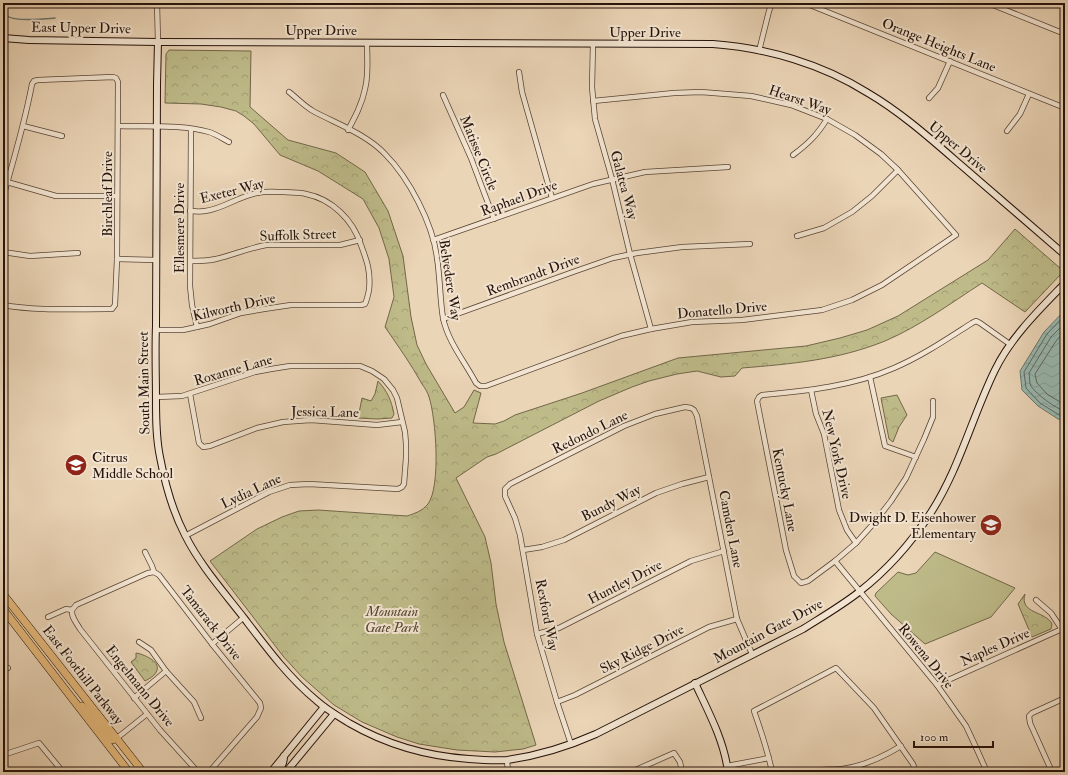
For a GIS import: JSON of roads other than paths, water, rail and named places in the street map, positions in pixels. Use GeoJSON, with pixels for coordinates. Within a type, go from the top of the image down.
{"type":"FeatureCollection","features":[{"type":"Feature","properties":{"kind":"main road","name":"East Upper Drive"},"geometry":{"type":"LineString","coordinates":[[3,38],[29,40],[158,42]]}},
{"type":"Feature","properties":{"kind":"main road","name":"Upper Drive"},"geometry":{"type":"LineString","coordinates":[[158,42],[713,44],[732,46],[794,59],[828,72],[868,92],[896,110],[1065,255]]}},
{"type":"Feature","properties":{"kind":"main road","name":"South Main Street"},"geometry":{"type":"LineString","coordinates":[[158,42],[156,427],[159,454],[167,490],[174,512],[185,536],[199,560],[261,641],[295,681],[334,714]]}},
{"type":"Feature","properties":{"kind":"main road","name":"Mountain Gate Drive"},"geometry":{"type":"LineString","coordinates":[[334,714],[377,738],[427,754],[486,761],[507,760],[571,744],[596,734],[813,623],[835,610],[860,592],[896,557],[913,537],[930,514],[941,495],[996,369],[1017,335],[1065,283]]}},
{"type":"Feature","properties":{"kind":"main road","name":"East Foothill Parkway"},"geometry":{"type":"LineString","coordinates":[[3,594],[143,772]]}},
{"type":"Feature","properties":{"kind":"main road","name":"East Foothill Parkway"},"geometry":{"type":"LineString","coordinates":[[3,609],[129,772]]}},
{"type":"Feature","properties":{"kind":"main road"},"geometry":{"type":"LineString","coordinates":[[695,683],[712,719],[720,740],[728,769]]}},
{"type":"Feature","properties":{"kind":"main road"},"geometry":{"type":"LineString","coordinates":[[69,693],[89,712],[108,737],[112,740],[117,738]]}},
{"type":"Feature","properties":{"kind":"main road"},"geometry":{"type":"LineString","coordinates":[[270,772],[324,707]]}},
{"type":"Feature","properties":{"kind":"main road"},"geometry":{"type":"LineString","coordinates":[[286,772],[334,714]]}},
{"type":"Feature","properties":{"kind":"main road"},"geometry":{"type":"LineString","coordinates":[[277,772],[283,765],[284,756]]}},
{"type":"Feature","properties":{"kind":"street","name":"South Main Street"},"geometry":{"type":"LineString","coordinates":[[157,3],[158,42]]}},
{"type":"Feature","properties":{"kind":"street"},"geometry":{"type":"LineString","coordinates":[[759,51],[772,3]]}},
{"type":"Feature","properties":{"kind":"street","name":"Orange Heights Lane"},"geometry":{"type":"LineString","coordinates":[[805,3],[1065,108]]}},
{"type":"Feature","properties":{"kind":"street"},"geometry":{"type":"LineString","coordinates":[[988,3],[1065,34]]}},
{"type":"Feature","properties":{"kind":"street"},"geometry":{"type":"LineString","coordinates":[[348,130],[361,104],[366,89],[366,43]]}},
{"type":"Feature","properties":{"kind":"street","name":"Galatea Way"},"geometry":{"type":"LineString","coordinates":[[593,44],[592,87],[595,119],[651,329]]}},
{"type":"Feature","properties":{"kind":"street"},"geometry":{"type":"LineString","coordinates":[[929,98],[938,88],[950,61]]}},
{"type":"Feature","properties":{"kind":"street"},"geometry":{"type":"LineString","coordinates":[[519,72],[522,92],[552,198]]}},
{"type":"Feature","properties":{"kind":"street","name":"Birchleaf Drive"},"geometry":{"type":"LineString","coordinates":[[3,305],[18,308],[39,309],[112,309],[115,305],[117,259],[118,126],[118,82],[116,78],[34,81],[32,84],[23,126]]}},
{"type":"Feature","properties":{"kind":"street","name":"Belvedere Way"},"geometry":{"type":"LineString","coordinates":[[289,92],[311,110],[371,141],[401,172],[417,199],[430,229],[437,257],[444,319],[451,339],[476,383],[480,386]]}},
{"type":"Feature","properties":{"kind":"street","name":"Hearst Way"},"geometry":{"type":"LineString","coordinates":[[593,101],[674,93],[701,92],[751,96],[791,105],[827,118],[855,135],[881,154],[898,170],[956,235]]}},
{"type":"Feature","properties":{"kind":"street"},"geometry":{"type":"LineString","coordinates":[[1007,131],[1020,114],[1029,94]]}},
{"type":"Feature","properties":{"kind":"street","name":"Matisse Circle"},"geometry":{"type":"LineString","coordinates":[[443,95],[471,158],[494,219]]}},
{"type":"Feature","properties":{"kind":"street"},"geometry":{"type":"LineString","coordinates":[[793,155],[809,143],[821,129],[827,118]]}},
{"type":"Feature","properties":{"kind":"street"},"geometry":{"type":"LineString","coordinates":[[3,197],[23,126],[62,136]]}},
{"type":"Feature","properties":{"kind":"street"},"geometry":{"type":"LineString","coordinates":[[118,126],[191,129],[211,133],[229,142]]}},
{"type":"Feature","properties":{"kind":"street","name":"Ellesmere Drive"},"geometry":{"type":"LineString","coordinates":[[191,129],[190,286],[192,305],[197,327]]}},
{"type":"Feature","properties":{"kind":"street","name":"Raphael Drive"},"geometry":{"type":"LineString","coordinates":[[433,240],[593,184],[612,179],[645,172],[728,167]]}},
{"type":"Feature","properties":{"kind":"street"},"geometry":{"type":"LineString","coordinates":[[797,236],[824,228],[852,212],[872,196],[898,170]]}},
{"type":"Feature","properties":{"kind":"street"},"geometry":{"type":"LineString","coordinates":[[7,182],[56,196],[117,196]]}},
{"type":"Feature","properties":{"kind":"street","name":"Exeter Way"},"geometry":{"type":"LineString","coordinates":[[190,211],[206,211],[246,196],[270,192],[305,193],[333,205],[352,225],[360,240],[370,273],[367,301],[365,304]]}},
{"type":"Feature","properties":{"kind":"street","name":"Donatello Drive"},"geometry":{"type":"LineString","coordinates":[[480,386],[486,386],[621,336],[651,329],[692,322],[742,320],[822,310],[852,300],[882,285],[956,235]]}},
{"type":"Feature","properties":{"kind":"street","name":"Suffolk Street"},"geometry":{"type":"LineString","coordinates":[[191,261],[217,259],[266,245],[340,245],[360,240]]}},
{"type":"Feature","properties":{"kind":"street","name":"Rembrandt Drive"},"geometry":{"type":"LineString","coordinates":[[444,319],[613,258],[630,254],[682,247],[750,244]]}},
{"type":"Feature","properties":{"kind":"street"},"geometry":{"type":"LineString","coordinates":[[3,252],[30,256],[78,253]]}},
{"type":"Feature","properties":{"kind":"street"},"geometry":{"type":"LineString","coordinates":[[117,259],[156,260]]}},
{"type":"Feature","properties":{"kind":"street","name":"Kilworth Drive"},"geometry":{"type":"LineString","coordinates":[[156,330],[183,330],[241,313],[291,305],[365,304]]}},
{"type":"Feature","properties":{"kind":"street"},"geometry":{"type":"LineString","coordinates":[[811,390],[844,384],[870,377],[894,368],[936,346],[976,321],[980,322],[1011,344]]}},
{"type":"Feature","properties":{"kind":"street","name":"Roxanne Lane"},"geometry":{"type":"LineString","coordinates":[[156,397],[176,397],[190,394],[255,372],[290,366],[360,366],[372,371],[384,379],[393,390],[402,422]]}},
{"type":"Feature","properties":{"kind":"street"},"geometry":{"type":"LineString","coordinates":[[870,377],[885,446],[916,457]]}},
{"type":"Feature","properties":{"kind":"street","name":"Kentucky Lane"},"geometry":{"type":"LineString","coordinates":[[811,390],[762,395],[759,397],[757,402],[786,550],[794,576],[800,583],[808,581],[835,561]]}},
{"type":"Feature","properties":{"kind":"street","name":"New York Drive"},"geometry":{"type":"LineString","coordinates":[[811,390],[816,414],[824,434],[839,510],[847,530],[856,543]]}},
{"type":"Feature","properties":{"kind":"street","name":"Jessica Lane"},"geometry":{"type":"LineString","coordinates":[[190,394],[199,443],[203,447],[210,446],[257,428],[283,422],[311,420],[377,425],[402,422]]}},
{"type":"Feature","properties":{"kind":"street"},"geometry":{"type":"LineString","coordinates":[[835,561],[856,543],[874,523],[906,478],[933,417],[933,401]]}},
{"type":"Feature","properties":{"kind":"street","name":"Redondo Lane"},"geometry":{"type":"LineString","coordinates":[[505,489],[510,484],[624,426],[655,414],[678,408],[691,408]]}},
{"type":"Feature","properties":{"kind":"street","name":"Camden Lane"},"geometry":{"type":"LineString","coordinates":[[691,408],[697,416],[737,619],[752,654]]}},
{"type":"Feature","properties":{"kind":"street","name":"Lydia Lane"},"geometry":{"type":"LineString","coordinates":[[185,536],[269,492],[290,485],[309,484],[398,489],[402,487],[404,484],[406,458],[405,438],[402,422]]}},
{"type":"Feature","properties":{"kind":"street","name":"Bundy Way"},"geometry":{"type":"LineString","coordinates":[[524,550],[542,547],[564,540],[656,493],[682,484],[710,477]]}},
{"type":"Feature","properties":{"kind":"street","name":"Rexford Way"},"geometry":{"type":"LineString","coordinates":[[505,489],[524,550],[537,634],[571,744]]}},
{"type":"Feature","properties":{"kind":"street","name":"Huntley Drive"},"geometry":{"type":"LineString","coordinates":[[537,634],[559,628],[691,561],[724,551]]}},
{"type":"Feature","properties":{"kind":"street","name":"Tamarack Drive"},"geometry":{"type":"LineString","coordinates":[[146,552],[154,572],[158,575],[260,703],[257,717],[210,771],[207,772]]}},
{"type":"Feature","properties":{"kind":"street","name":"Rowena Drive"},"geometry":{"type":"LineString","coordinates":[[835,561],[937,685],[966,726],[987,772]]}},
{"type":"Feature","properties":{"kind":"street"},"geometry":{"type":"LineString","coordinates":[[48,617],[66,609],[72,610],[76,605],[148,573],[154,572]]}},
{"type":"Feature","properties":{"kind":"street"},"geometry":{"type":"LineString","coordinates":[[1036,600],[1051,613],[1064,632]]}},
{"type":"Feature","properties":{"kind":"street","name":"Engelmann Drive"},"geometry":{"type":"LineString","coordinates":[[72,610],[73,618],[80,629],[160,730],[198,772]]}},
{"type":"Feature","properties":{"kind":"street"},"geometry":{"type":"LineString","coordinates":[[212,644],[244,618]]}},
{"type":"Feature","properties":{"kind":"street","name":"Sky Ridge Drive"},"geometry":{"type":"LineString","coordinates":[[557,702],[575,695],[709,627],[737,619]]}},
{"type":"Feature","properties":{"kind":"street","name":"Naples Drive"},"geometry":{"type":"LineString","coordinates":[[937,685],[1064,632]]}},
{"type":"Feature","properties":{"kind":"street"},"geometry":{"type":"LineString","coordinates":[[139,642],[151,650],[166,671],[194,702],[201,718]]}},
{"type":"Feature","properties":{"kind":"street"},"geometry":{"type":"LineString","coordinates":[[3,670],[8,668]]}},
{"type":"Feature","properties":{"kind":"street"},"geometry":{"type":"LineString","coordinates":[[772,772],[763,735],[754,711],[836,668],[874,708],[913,764],[916,772]]}},
{"type":"Feature","properties":{"kind":"street"},"geometry":{"type":"LineString","coordinates":[[134,698],[166,671]]}},
{"type":"Feature","properties":{"kind":"street"},"geometry":{"type":"LineString","coordinates":[[1052,772],[1030,723],[1029,716],[1032,713],[1065,698]]}},
{"type":"Feature","properties":{"kind":"street"},"geometry":{"type":"LineString","coordinates":[[117,738],[147,714]]}},
{"type":"Feature","properties":{"kind":"street"},"geometry":{"type":"LineString","coordinates":[[3,755],[39,742],[62,772]]}},
{"type":"Feature","properties":{"kind":"street"},"geometry":{"type":"LineString","coordinates":[[820,770],[842,769],[860,765],[883,757],[901,746]]}},
{"type":"Feature","properties":{"kind":"street"},"geometry":{"type":"LineString","coordinates":[[631,772],[674,753],[680,762],[682,772]]}},
{"type":"Feature","properties":{"kind":"street"},"geometry":{"type":"LineString","coordinates":[[728,769],[769,758]]}},
{"type":"Feature","properties":{"kind":"street"},"geometry":{"type":"LineString","coordinates":[[507,760],[508,772]]}},
{"type":"Feature","properties":{"kind":"street"},"geometry":{"type":"LineString","coordinates":[[1057,772],[1065,769]]}},
{"type":"Feature","properties":{"kind":"water"},"geometry":{"type":"Polygon","coordinates":[[[1065,310],[1065,420],[1058,419],[1038,406],[1022,390],[1020,371],[1044,332],[1065,310]]]}},
{"type":"Feature","properties":{"kind":"waterway"},"geometry":{"type":"LineString","coordinates":[[3,7],[5,14],[11,18],[30,20],[55,18]]}},
{"type":"Feature","properties":{"kind":"place","name":"Citrus Middle School"},"geometry":{"type":"Point","coordinates":[76,465]}},
{"type":"Feature","properties":{"kind":"place","name":"Dwight D. Eisenhower Elementary"},"geometry":{"type":"Point","coordinates":[991,525]}},
{"type":"Feature","properties":{"kind":"park label","name":"Mountain Gate Park"},"geometry":{"type":"Point","coordinates":[392,620]}}]}
